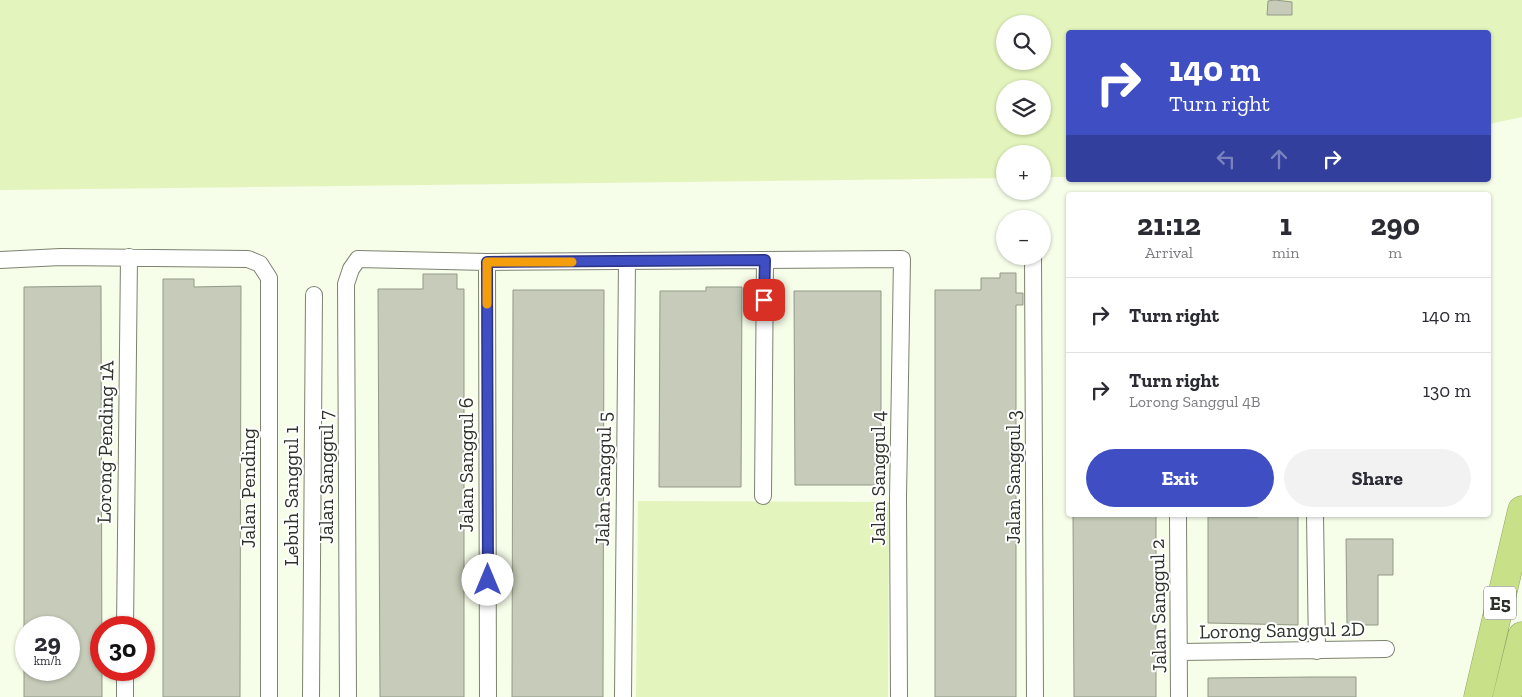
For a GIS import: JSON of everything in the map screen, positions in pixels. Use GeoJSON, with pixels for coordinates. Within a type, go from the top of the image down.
{"type":"FeatureCollection","features":[{"type":"Feature","properties":{"kind":"highway","name":"E5"},"geometry":{"type":"LineString","coordinates":[[1478,697],[1522,510]]}},
{"type":"Feature","properties":{"kind":"highway","name":"E5"},"geometry":{"type":"LineString","coordinates":[[1507,697],[1522,636]]}},
{"type":"Feature","properties":{"kind":"street"},"geometry":{"type":"LineString","coordinates":[[0,260],[129,257]]}},
{"type":"Feature","properties":{"kind":"street","name":"Jalan Pending"},"geometry":{"type":"LineString","coordinates":[[129,257],[248,259],[260,264],[269,278],[270,697]]}},
{"type":"Feature","properties":{"kind":"street","name":"Lorong Pending 1A"},"geometry":{"type":"LineString","coordinates":[[125,616],[129,257]]}},
{"type":"Feature","properties":{"kind":"street","name":"Jalan Sanggul 7"},"geometry":{"type":"LineString","coordinates":[[348,697],[346,284],[351,269],[358,259],[487,262]]}},
{"type":"Feature","properties":{"kind":"street","name":"Jalan Sanggul 4"},"geometry":{"type":"LineString","coordinates":[[765,260],[902,259],[898,497],[899,697]]}},
{"type":"Feature","properties":{"kind":"street"},"geometry":{"type":"LineString","coordinates":[[487,262],[765,260],[763,496]]}},
{"type":"Feature","properties":{"kind":"street","name":"Jalan Sanggul 5"},"geometry":{"type":"LineString","coordinates":[[623,697],[627,261]]}},
{"type":"Feature","properties":{"kind":"street","name":"Jalan Sanggul 6"},"geometry":{"type":"LineString","coordinates":[[487,262],[488,697]]}},
{"type":"Feature","properties":{"kind":"street","name":"Jalan Sanggul 3"},"geometry":{"type":"LineString","coordinates":[[1033,265],[1035,697]]}},
{"type":"Feature","properties":{"kind":"street","name":"Lebuh Sanggul 1"},"geometry":{"type":"LineString","coordinates":[[311,697],[314,295]]}},
{"type":"Feature","properties":{"kind":"street","name":"Jalan Sanggul 2"},"geometry":{"type":"LineString","coordinates":[[1178,517],[1179,697]]}},
{"type":"Feature","properties":{"kind":"street"},"geometry":{"type":"LineString","coordinates":[[1315,517],[1317,651]]}},
{"type":"Feature","properties":{"kind":"street","name":"Lorong Sanggul 2D"},"geometry":{"type":"LineString","coordinates":[[1180,652],[1386,649]]}},
{"type":"Feature","properties":{"kind":"street"},"geometry":{"type":"LineString","coordinates":[[125,681],[125,697]]}},
{"type":"Feature","properties":{"kind":"green space"},"geometry":{"type":"Polygon","coordinates":[[[0,0],[1522,0],[1522,117],[1491,124],[1491,30],[1066,30],[1066,177],[1051,177],[1051,145],[996,145],[996,178],[0,190],[0,0]]]}},
{"type":"Feature","properties":{"kind":"green space"},"geometry":{"type":"Polygon","coordinates":[[[638,501],[889,502],[888,697],[636,697],[638,501]]]}},
{"type":"Feature","properties":{"kind":"building"},"geometry":{"type":"Polygon","coordinates":[[[1268,1],[1292,2],[1292,15],[1267,15],[1268,1]]]}},
{"type":"Feature","properties":{"kind":"building"},"geometry":{"type":"Polygon","coordinates":[[[1000,273],[1016,273],[1016,293],[1023,293],[1023,305],[1016,305],[1016,697],[935,697],[935,290],[981,290],[981,278],[1000,278],[1000,273]]]}},
{"type":"Feature","properties":{"kind":"building"},"geometry":{"type":"Polygon","coordinates":[[[423,274],[457,274],[457,289],[464,289],[464,697],[380,697],[378,289],[423,289],[423,274]]]}},
{"type":"Feature","properties":{"kind":"building"},"geometry":{"type":"Polygon","coordinates":[[[163,279],[194,279],[194,287],[241,286],[240,697],[163,697],[163,279]]]}},
{"type":"Feature","properties":{"kind":"building"},"geometry":{"type":"Polygon","coordinates":[[[101,286],[102,616],[90,616],[90,681],[102,681],[102,697],[24,697],[24,681],[80,681],[80,616],[24,616],[24,287],[101,286]]]}},
{"type":"Feature","properties":{"kind":"building"},"geometry":{"type":"Polygon","coordinates":[[[706,287],[742,287],[741,487],[659,487],[660,291],[706,291],[706,287]]]}},
{"type":"Feature","properties":{"kind":"building"},"geometry":{"type":"Polygon","coordinates":[[[513,290],[604,290],[603,697],[512,697],[513,290]]]}},
{"type":"Feature","properties":{"kind":"building"},"geometry":{"type":"Polygon","coordinates":[[[794,291],[881,291],[881,485],[795,485],[794,291]]]}},
{"type":"Feature","properties":{"kind":"building"},"geometry":{"type":"Polygon","coordinates":[[[1073,517],[1156,517],[1156,697],[1074,697],[1073,517]]]}},
{"type":"Feature","properties":{"kind":"building"},"geometry":{"type":"Polygon","coordinates":[[[1208,517],[1298,517],[1298,625],[1208,623],[1208,517]]]}},
{"type":"Feature","properties":{"kind":"building"},"geometry":{"type":"Polygon","coordinates":[[[1346,539],[1393,539],[1393,575],[1378,575],[1378,625],[1347,625],[1346,539]]]}},
{"type":"Feature","properties":{"kind":"building"},"geometry":{"type":"Polygon","coordinates":[[[1356,677],[1356,697],[1208,697],[1208,678],[1356,677]]]}},
{"type":"Feature","properties":{"kind":"slow traffic"},"geometry":{"type":"LineString","coordinates":[[487,304],[487,262],[572,262]]}},
{"type":"Feature","properties":{"kind":"route"},"geometry":{"type":"LineString","coordinates":[[488,580],[487,262],[765,260],[764,300]]}}]}
